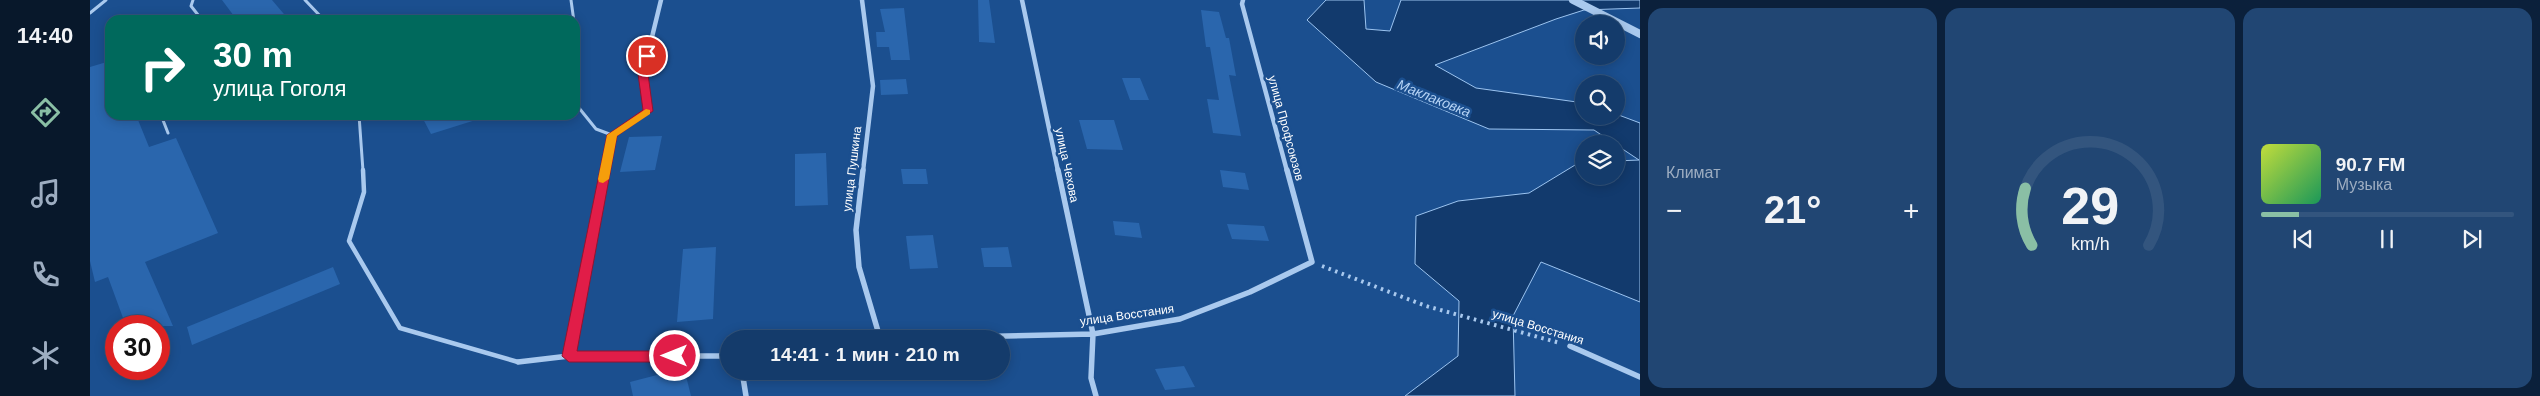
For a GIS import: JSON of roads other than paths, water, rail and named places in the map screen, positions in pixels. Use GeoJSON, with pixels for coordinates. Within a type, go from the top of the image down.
{"type":"FeatureCollection","features":[{"type":"Feature","properties":{"kind":"street"},"geometry":{"type":"LineString","coordinates":[[569,356],[612,135],[648,111],[643,74],[660,0]]}},
{"type":"Feature","properties":{"kind":"street","name":"улица Пушкина"},"geometry":{"type":"LineString","coordinates":[[862,0],[872,86],[856,230],[859,267],[875,330]]}},
{"type":"Feature","properties":{"kind":"street","name":"улица Чехова"},"geometry":{"type":"LineString","coordinates":[[1022,0],[1093,334],[1091,378],[1096,396]]}},
{"type":"Feature","properties":{"kind":"street","name":"улица Профсоюзов"},"geometry":{"type":"LineString","coordinates":[[1243,0],[1242,4],[1312,262]]}},
{"type":"Feature","properties":{"kind":"street"},"geometry":{"type":"LineString","coordinates":[[1574,0],[1640,34]]}},
{"type":"Feature","properties":{"kind":"street","name":"улица Восстания"},"geometry":{"type":"LineString","coordinates":[[1010,336],[1093,334],[1180,319],[1250,292],[1312,262]]}},
{"type":"Feature","properties":{"kind":"street","name":"улица Восстания"},"geometry":{"type":"LineString","coordinates":[[1570,346],[1640,377]]}},
{"type":"Feature","properties":{"kind":"street"},"geometry":{"type":"LineString","coordinates":[[518,362],[569,356],[720,356]]}},
{"type":"Feature","properties":{"kind":"street"},"geometry":{"type":"LineString","coordinates":[[743,380],[746,396]]}},
{"type":"Feature","properties":{"kind":"lane"},"geometry":{"type":"LineString","coordinates":[[90,13],[106,0]]}},
{"type":"Feature","properties":{"kind":"lane"},"geometry":{"type":"LineString","coordinates":[[192,0],[192,6],[198,15]]}},
{"type":"Feature","properties":{"kind":"lane"},"geometry":{"type":"LineString","coordinates":[[306,0],[320,15]]}},
{"type":"Feature","properties":{"kind":"lane"},"geometry":{"type":"LineString","coordinates":[[571,0],[573,15]]}},
{"type":"Feature","properties":{"kind":"lane"},"geometry":{"type":"LineString","coordinates":[[580,108],[596,129],[612,135]]}},
{"type":"Feature","properties":{"kind":"lane"},"geometry":{"type":"LineString","coordinates":[[163,120],[168,133]]}},
{"type":"Feature","properties":{"kind":"lane"},"geometry":{"type":"LineString","coordinates":[[359,120],[364,192],[349,241],[400,328],[518,362]]}},
{"type":"Feature","properties":{"kind":"water","name":"Маклаковка"},"geometry":{"type":"Polygon","coordinates":[[[1326,0],[1364,0],[1366,29],[1390,31],[1401,0],[1640,0],[1640,8],[1584,10],[1435,65],[1476,88],[1575,102],[1575,125],[1625,125],[1625,117],[1640,123],[1640,302],[1541,262],[1513,316],[1515,396],[1405,396],[1458,356],[1459,301],[1415,264],[1416,216],[1458,201],[1529,193],[1575,165],[1575,185],[1625,185],[1625,161],[1639,160],[1625,151],[1625,135],[1602,135],[1594,130],[1489,129],[1376,82],[1307,20],[1326,0]]]}}]}
